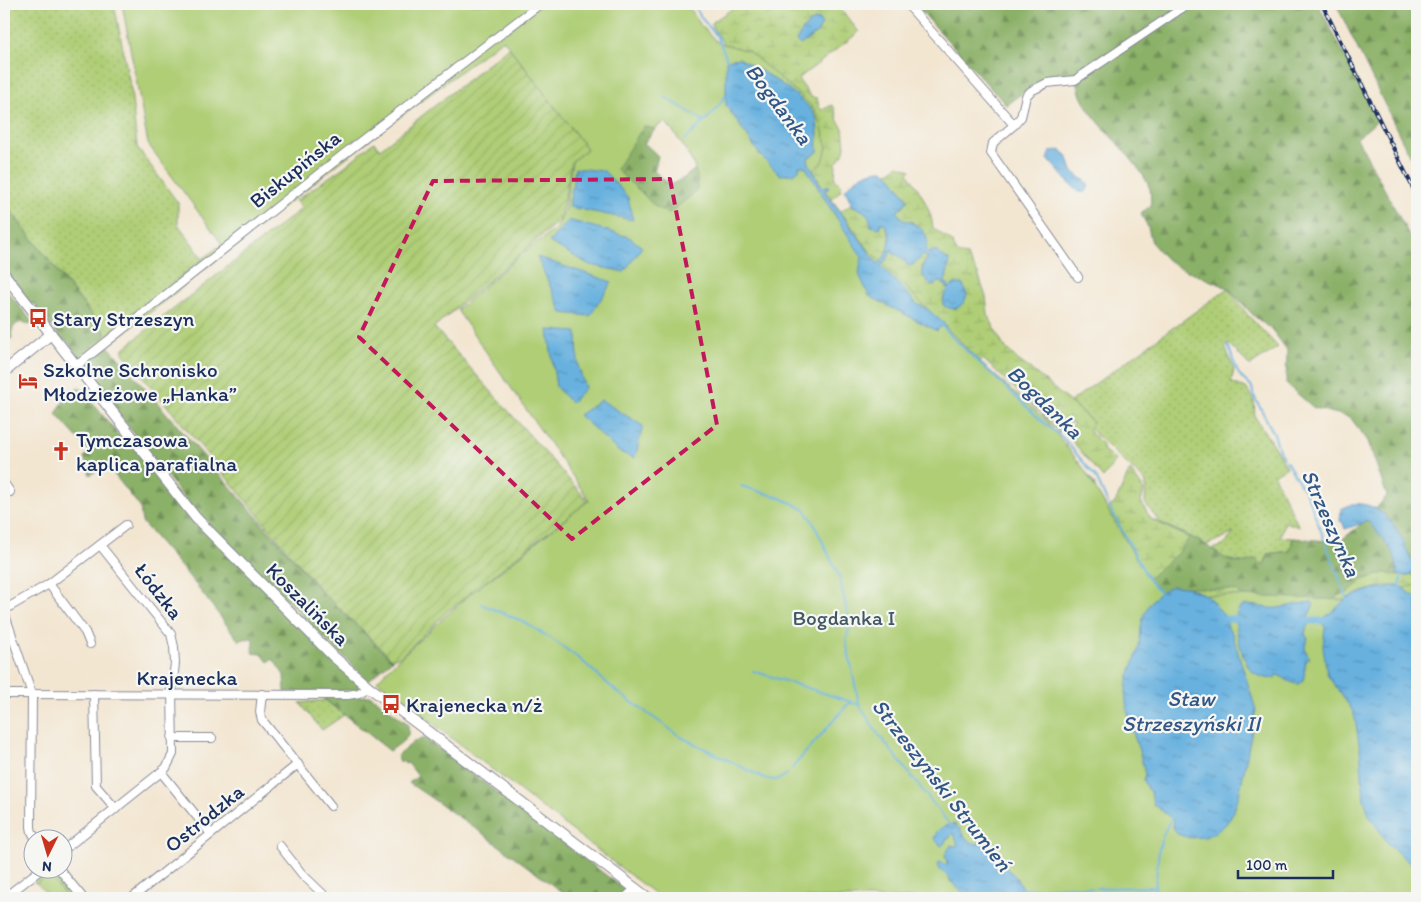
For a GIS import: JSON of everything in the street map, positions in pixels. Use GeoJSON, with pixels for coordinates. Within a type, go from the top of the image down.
{"type":"FeatureCollection","features":[{"type":"Feature","properties":{"kind":"street","name":"Biskupińska"},"geometry":{"type":"LineString","coordinates":[[76,366],[344,154],[540,4]]}},
{"type":"Feature","properties":{"kind":"street"},"geometry":{"type":"LineString","coordinates":[[907,4],[1014,125]]}},
{"type":"Feature","properties":{"kind":"street"},"geometry":{"type":"LineString","coordinates":[[1078,277],[991,153],[993,143],[1022,117],[1026,96],[1031,91],[1047,84],[1075,80],[1188,4]]}},
{"type":"Feature","properties":{"kind":"street","name":"Koszalińska"},"geometry":{"type":"LineString","coordinates":[[4,274],[196,518],[334,657],[369,687],[648,898]]}},
{"type":"Feature","properties":{"kind":"street"},"geometry":{"type":"LineString","coordinates":[[4,372],[51,334]]}},
{"type":"Feature","properties":{"kind":"street"},"geometry":{"type":"LineString","coordinates":[[4,483],[10,492]]}},
{"type":"Feature","properties":{"kind":"street"},"geometry":{"type":"LineString","coordinates":[[32,830],[32,694],[4,611],[49,584],[126,524]]}},
{"type":"Feature","properties":{"kind":"street","name":"Łódzka"},"geometry":{"type":"LineString","coordinates":[[100,545],[171,634],[175,664],[172,694],[171,761],[161,772]]}},
{"type":"Feature","properties":{"kind":"street"},"geometry":{"type":"LineString","coordinates":[[49,584],[85,632],[90,644]]}},
{"type":"Feature","properties":{"kind":"street","name":"Krajenecka"},"geometry":{"type":"LineString","coordinates":[[4,694],[348,695],[369,687]]}},
{"type":"Feature","properties":{"kind":"street"},"geometry":{"type":"LineString","coordinates":[[94,694],[94,764],[96,786],[116,809]]}},
{"type":"Feature","properties":{"kind":"street"},"geometry":{"type":"LineString","coordinates":[[262,694],[260,712],[262,720],[330,806]]}},
{"type":"Feature","properties":{"kind":"street"},"geometry":{"type":"LineString","coordinates":[[172,738],[212,738]]}},
{"type":"Feature","properties":{"kind":"street","name":"Ostródzka"},"geometry":{"type":"LineString","coordinates":[[132,898],[298,764]]}},
{"type":"Feature","properties":{"kind":"street"},"geometry":{"type":"LineString","coordinates":[[72,843],[161,772],[212,834]]}},
{"type":"Feature","properties":{"kind":"street"},"geometry":{"type":"LineString","coordinates":[[280,846],[302,874],[327,898]]}},
{"type":"Feature","properties":{"kind":"street"},"geometry":{"type":"LineString","coordinates":[[4,898],[27,880]]}},
{"type":"Feature","properties":{"kind":"street"},"geometry":{"type":"LineString","coordinates":[[68,880],[83,898]]}},
{"type":"Feature","properties":{"kind":"street"},"geometry":{"type":"LineString","coordinates":[[625,898],[635,889]]}},
{"type":"Feature","properties":{"kind":"highlighted area"},"geometry":{"type":"Polygon","coordinates":[[[670,179],[717,425],[572,539],[359,337],[433,181],[670,179]]]}},
{"type":"Feature","properties":{"kind":"green space"},"geometry":{"type":"Polygon","coordinates":[[[4,4],[114,4],[131,90],[137,147],[178,203],[178,224],[203,259],[102,341],[105,332],[4,203],[4,4]]]}},
{"type":"Feature","properties":{"kind":"green space","name":"Bogdanka I"},"geometry":{"type":"Polygon","coordinates":[[[122,4],[687,4],[700,24],[717,42],[748,51],[813,108],[821,124],[827,147],[823,162],[813,170],[822,186],[869,250],[982,364],[1045,419],[1084,469],[1150,582],[1162,593],[1345,600],[1417,585],[1417,898],[660,898],[377,681],[394,663],[472,592],[589,500],[457,310],[525,251],[557,228],[564,212],[572,161],[587,149],[503,39],[339,163],[85,364],[79,356],[222,244],[148,144],[122,4]],[[665,121],[655,129],[644,126],[616,169],[654,205],[669,213],[696,191],[698,183],[697,174],[688,154],[665,121]]]}},
{"type":"Feature","properties":{"kind":"green space"},"geometry":{"type":"Polygon","coordinates":[[[739,4],[844,4],[839,7],[859,32],[798,79],[811,97],[817,98],[819,107],[822,110],[832,105],[834,107],[838,121],[843,128],[845,147],[843,154],[836,163],[835,179],[841,185],[841,190],[831,200],[824,191],[829,187],[822,188],[713,28],[711,23],[739,4]]]}},
{"type":"Feature","properties":{"kind":"green space"},"geometry":{"type":"Polygon","coordinates":[[[915,4],[1162,4],[1164,7],[1169,4],[1318,4],[1378,120],[1357,138],[1417,250],[1417,898],[665,238],[643,193],[626,180],[611,163],[618,129],[665,117],[644,143],[658,156],[654,171],[670,185],[684,178],[699,166],[1052,479],[1160,552],[1160,523],[1201,542],[1228,560],[1240,563],[1255,559],[1264,566],[1268,554],[1290,551],[1293,538],[1339,542],[1364,522],[1387,496],[1368,441],[1350,417],[1314,408],[1286,384],[1287,350],[1273,331],[1254,316],[1228,288],[1178,267],[1166,259],[1152,243],[1148,227],[1141,214],[1151,205],[1150,189],[1135,163],[1088,109],[1081,97],[1079,86],[1072,78],[1037,82],[1006,105],[915,4]]]}},
{"type":"Feature","properties":{"kind":"green space"},"geometry":{"type":"Polygon","coordinates":[[[1336,4],[1417,4],[1417,171],[1336,4]]]}},
{"type":"Feature","properties":{"kind":"green space"},"geometry":{"type":"Polygon","coordinates":[[[509,47],[587,149],[572,161],[560,220],[434,327],[588,501],[448,611],[401,656],[392,659],[321,591],[123,353],[124,348],[297,212],[302,207],[295,201],[345,166],[374,142],[380,149],[509,47]]]}},
{"type":"Feature","properties":{"kind":"green space"},"geometry":{"type":"Polygon","coordinates":[[[899,165],[911,170],[908,173],[927,206],[933,228],[951,241],[958,254],[967,256],[978,274],[986,297],[988,315],[1003,345],[1019,361],[1093,422],[1088,430],[1101,443],[1103,450],[1116,460],[1103,478],[1065,432],[1074,423],[1070,422],[1059,433],[1041,413],[983,359],[978,366],[1088,475],[1095,485],[1094,493],[1107,509],[1115,503],[1130,470],[1144,490],[1141,502],[1151,519],[1189,538],[1179,552],[1143,583],[933,316],[881,266],[888,258],[892,249],[894,254],[899,256],[909,266],[914,264],[923,255],[928,257],[922,265],[923,277],[944,284],[949,290],[950,288],[944,282],[948,271],[926,250],[913,222],[902,220],[897,212],[908,200],[887,173],[899,165]]]}},
{"type":"Feature","properties":{"kind":"green space"},"geometry":{"type":"Polygon","coordinates":[[[4,203],[105,332],[102,341],[79,357],[67,341],[61,339],[34,303],[31,305],[4,269],[4,203]]]}},
{"type":"Feature","properties":{"kind":"green space"},"geometry":{"type":"Polygon","coordinates":[[[851,204],[864,210],[880,228],[880,222],[884,223],[887,229],[890,240],[889,250],[878,264],[839,212],[851,204]]]}},
{"type":"Feature","properties":{"kind":"green space"},"geometry":{"type":"Polygon","coordinates":[[[4,287],[33,323],[30,325],[23,322],[16,324],[12,330],[12,338],[8,341],[4,335],[4,287]]]}},
{"type":"Feature","properties":{"kind":"green space"},"geometry":{"type":"Polygon","coordinates":[[[1228,288],[1247,314],[1278,347],[1250,366],[1229,344],[1225,347],[1234,370],[1231,383],[1246,388],[1254,400],[1255,417],[1287,467],[1274,475],[1299,527],[1285,522],[1280,537],[1293,538],[1290,551],[1268,554],[1264,566],[1224,559],[1212,549],[1223,546],[1234,533],[1206,545],[1160,523],[1145,503],[1146,482],[1089,428],[1092,422],[1070,402],[1228,288]]]}},
{"type":"Feature","properties":{"kind":"green space"},"geometry":{"type":"Polygon","coordinates":[[[108,346],[321,591],[392,660],[368,681],[189,504],[81,366],[108,346]]]}},
{"type":"Feature","properties":{"kind":"green space"},"geometry":{"type":"Polygon","coordinates":[[[80,387],[120,437],[142,456],[358,683],[359,687],[357,690],[285,692],[284,675],[273,659],[268,662],[262,654],[253,653],[253,638],[239,641],[193,581],[142,522],[140,507],[106,464],[90,475],[84,457],[90,452],[56,414],[66,397],[80,387]]]}},
{"type":"Feature","properties":{"kind":"green space"},"geometry":{"type":"Polygon","coordinates":[[[1385,573],[1407,576],[1411,574],[1417,579],[1417,598],[1398,588],[1386,586],[1357,594],[1341,605],[1330,602],[1340,595],[1349,592],[1362,580],[1385,573]]]}},
{"type":"Feature","properties":{"kind":"green space"},"geometry":{"type":"Polygon","coordinates":[[[1186,587],[1236,591],[1250,602],[1239,608],[1186,587]]]}},
{"type":"Feature","properties":{"kind":"green space"},"geometry":{"type":"Polygon","coordinates":[[[371,696],[407,723],[407,736],[390,751],[323,698],[371,696]]]}},
{"type":"Feature","properties":{"kind":"green space"},"geometry":{"type":"Polygon","coordinates":[[[325,700],[344,715],[322,730],[300,703],[325,700]]]}},
{"type":"Feature","properties":{"kind":"green space"},"geometry":{"type":"Polygon","coordinates":[[[425,738],[636,898],[570,898],[478,830],[409,783],[418,776],[408,763],[405,764],[403,761],[401,763],[397,756],[415,741],[425,738]]]}},
{"type":"Feature","properties":{"kind":"green space"},"geometry":{"type":"Polygon","coordinates":[[[41,880],[53,880],[65,895],[61,898],[50,898],[37,883],[41,880]]]}},
{"type":"Feature","properties":{"kind":"green space"},"geometry":{"type":"Polygon","coordinates":[[[53,880],[63,880],[72,892],[66,898],[61,898],[65,895],[53,880]]]}},
{"type":"Feature","properties":{"kind":"water"},"geometry":{"type":"Polygon","coordinates":[[[819,19],[822,24],[817,33],[800,45],[796,41],[803,30],[808,24],[819,19]]]}},
{"type":"Feature","properties":{"kind":"water"},"geometry":{"type":"Polygon","coordinates":[[[739,58],[783,85],[813,112],[818,125],[818,152],[808,158],[809,163],[822,188],[828,185],[829,187],[824,191],[878,264],[884,258],[889,245],[890,236],[888,231],[884,223],[880,223],[880,228],[871,226],[868,215],[853,206],[845,190],[852,182],[872,171],[883,170],[891,176],[908,200],[897,212],[902,219],[913,223],[922,230],[927,238],[926,250],[930,254],[934,250],[950,261],[945,282],[950,288],[954,284],[963,284],[967,295],[958,308],[955,309],[943,305],[944,296],[949,289],[941,281],[932,286],[926,279],[922,269],[928,258],[923,255],[914,264],[909,266],[899,256],[894,254],[892,249],[888,258],[881,266],[917,304],[927,309],[947,326],[940,327],[937,331],[869,296],[859,274],[862,257],[805,166],[799,166],[799,170],[794,174],[780,175],[760,155],[726,105],[726,60],[739,58]]]}},
{"type":"Feature","properties":{"kind":"water"},"geometry":{"type":"Polygon","coordinates":[[[1060,150],[1067,155],[1072,171],[1088,183],[1088,189],[1085,192],[1079,192],[1048,159],[1050,152],[1060,150]]]}},
{"type":"Feature","properties":{"kind":"water"},"geometry":{"type":"Polygon","coordinates":[[[575,168],[604,171],[628,197],[633,220],[569,207],[575,168]]]}},
{"type":"Feature","properties":{"kind":"water"},"geometry":{"type":"Polygon","coordinates":[[[569,220],[629,237],[642,247],[624,272],[590,265],[549,242],[569,220]]]}},
{"type":"Feature","properties":{"kind":"water"},"geometry":{"type":"Polygon","coordinates":[[[537,257],[612,282],[590,316],[562,313],[537,257]]]}},
{"type":"Feature","properties":{"kind":"water"},"geometry":{"type":"Polygon","coordinates":[[[548,330],[577,332],[578,365],[585,388],[571,403],[556,387],[548,330]]]}},
{"type":"Feature","properties":{"kind":"water"},"geometry":{"type":"Polygon","coordinates":[[[601,400],[643,426],[635,458],[619,452],[579,415],[601,400]]]}},
{"type":"Feature","properties":{"kind":"water"},"geometry":{"type":"Polygon","coordinates":[[[1352,504],[1365,505],[1376,509],[1386,516],[1400,536],[1415,571],[1407,576],[1397,574],[1397,566],[1392,552],[1368,521],[1365,520],[1363,523],[1345,529],[1340,521],[1341,509],[1352,504]]]}},
{"type":"Feature","properties":{"kind":"water","name":"Staw Strzeszyński II"},"geometry":{"type":"Polygon","coordinates":[[[1172,586],[1186,587],[1208,596],[1225,617],[1232,633],[1256,710],[1240,791],[1234,811],[1226,824],[1216,832],[1205,837],[1190,838],[1177,834],[1173,827],[1174,820],[1153,804],[1151,792],[1147,789],[1143,780],[1145,776],[1141,757],[1127,711],[1127,683],[1138,651],[1142,620],[1147,608],[1155,597],[1172,586]]]}},
{"type":"Feature","properties":{"kind":"water"},"geometry":{"type":"Polygon","coordinates":[[[1400,586],[1417,598],[1417,869],[1389,845],[1369,815],[1364,799],[1355,718],[1351,708],[1328,676],[1323,647],[1325,627],[1321,620],[1347,598],[1370,590],[1400,586]]]}},
{"type":"Feature","properties":{"kind":"water"},"geometry":{"type":"Polygon","coordinates":[[[1312,602],[1314,604],[1308,617],[1311,623],[1307,626],[1305,634],[1308,639],[1305,649],[1310,658],[1306,659],[1303,681],[1295,684],[1279,675],[1276,675],[1275,678],[1267,678],[1253,672],[1245,661],[1237,634],[1236,616],[1238,610],[1246,605],[1276,608],[1312,602]]]}},
{"type":"Feature","properties":{"kind":"water"},"geometry":{"type":"Polygon","coordinates":[[[954,824],[971,842],[977,844],[981,841],[1002,861],[1005,867],[1015,876],[1028,898],[968,898],[950,881],[949,877],[940,870],[938,865],[939,862],[948,865],[945,855],[951,845],[958,845],[954,834],[952,833],[950,838],[946,839],[945,843],[941,846],[934,838],[942,828],[954,824]]]}},
{"type":"Feature","properties":{"kind":"waterway","name":"Bogdanka"},"geometry":{"type":"LineString","coordinates":[[693,4],[703,20],[717,36],[728,62]]}},
{"type":"Feature","properties":{"kind":"waterway"},"geometry":{"type":"LineString","coordinates":[[685,140],[714,112],[726,95]]}},
{"type":"Feature","properties":{"kind":"waterway"},"geometry":{"type":"LineString","coordinates":[[665,97],[704,121]]}},
{"type":"Feature","properties":{"kind":"waterway","name":"Bogdanka"},"geometry":{"type":"LineString","coordinates":[[942,325],[952,337],[1045,424],[1063,438],[1096,477],[1109,506],[1150,582],[1161,593]]}},
{"type":"Feature","properties":{"kind":"waterway","name":"Strzeszynka"},"geometry":{"type":"LineString","coordinates":[[1228,346],[1238,372],[1251,386],[1253,394],[1274,434],[1280,453],[1284,458]]}},
{"type":"Feature","properties":{"kind":"waterway","name":"Strzeszynka"},"geometry":{"type":"LineString","coordinates":[[1286,461],[1307,495],[1347,598]]}},
{"type":"Feature","properties":{"kind":"waterway","name":"Strzeszyński Strumień"},"geometry":{"type":"LineString","coordinates":[[741,486],[792,503],[805,510],[812,520],[839,576],[850,625],[846,641],[859,704],[875,730],[950,825]]}},
{"type":"Feature","properties":{"kind":"waterway"},"geometry":{"type":"LineString","coordinates":[[1400,586],[1402,575]]}},
{"type":"Feature","properties":{"kind":"waterway"},"geometry":{"type":"LineString","coordinates":[[481,604],[522,621],[555,641],[581,660],[616,691],[681,737],[764,778],[776,780],[787,774]]}},
{"type":"Feature","properties":{"kind":"waterway"},"geometry":{"type":"LineString","coordinates":[[1226,619],[1236,619]]}},
{"type":"Feature","properties":{"kind":"waterway"},"geometry":{"type":"LineString","coordinates":[[1310,621],[1321,621]]}},
{"type":"Feature","properties":{"kind":"waterway"},"geometry":{"type":"LineString","coordinates":[[753,671],[852,702]]}},
{"type":"Feature","properties":{"kind":"waterway"},"geometry":{"type":"LineString","coordinates":[[792,768],[849,703],[859,704]]}},
{"type":"Feature","properties":{"kind":"waterway","name":"Bogdanka"},"geometry":{"type":"LineString","coordinates":[[1154,898],[1159,849],[1172,816]]}},
{"type":"Feature","properties":{"kind":"waterway","name":"Strzeszyński Strumień"},"geometry":{"type":"LineString","coordinates":[[1022,889],[1071,886],[1092,888]]}},
{"type":"Feature","properties":{"kind":"waterway","name":"Strzeszyński Strumień"},"geometry":{"type":"LineString","coordinates":[[1096,888],[1155,887]]}},
{"type":"Feature","properties":{"kind":"railway"},"geometry":{"type":"LineString","coordinates":[[1322,4],[1417,196]]}},
{"type":"Feature","properties":{"kind":"place","name":"Stary Strzeszyn"},"geometry":{"type":"Point","coordinates":[38,318]}},
{"type":"Feature","properties":{"kind":"place","name":"Szkolne Schronisko Młodzieżowe „Hanka”"},"geometry":{"type":"Point","coordinates":[28,381]}},
{"type":"Feature","properties":{"kind":"place","name":"Tymczasowa kaplica parafialna"},"geometry":{"type":"Point","coordinates":[61,451]}},
{"type":"Feature","properties":{"kind":"place","name":"Krajenecka n/ż"},"geometry":{"type":"Point","coordinates":[391,704]}}]}
